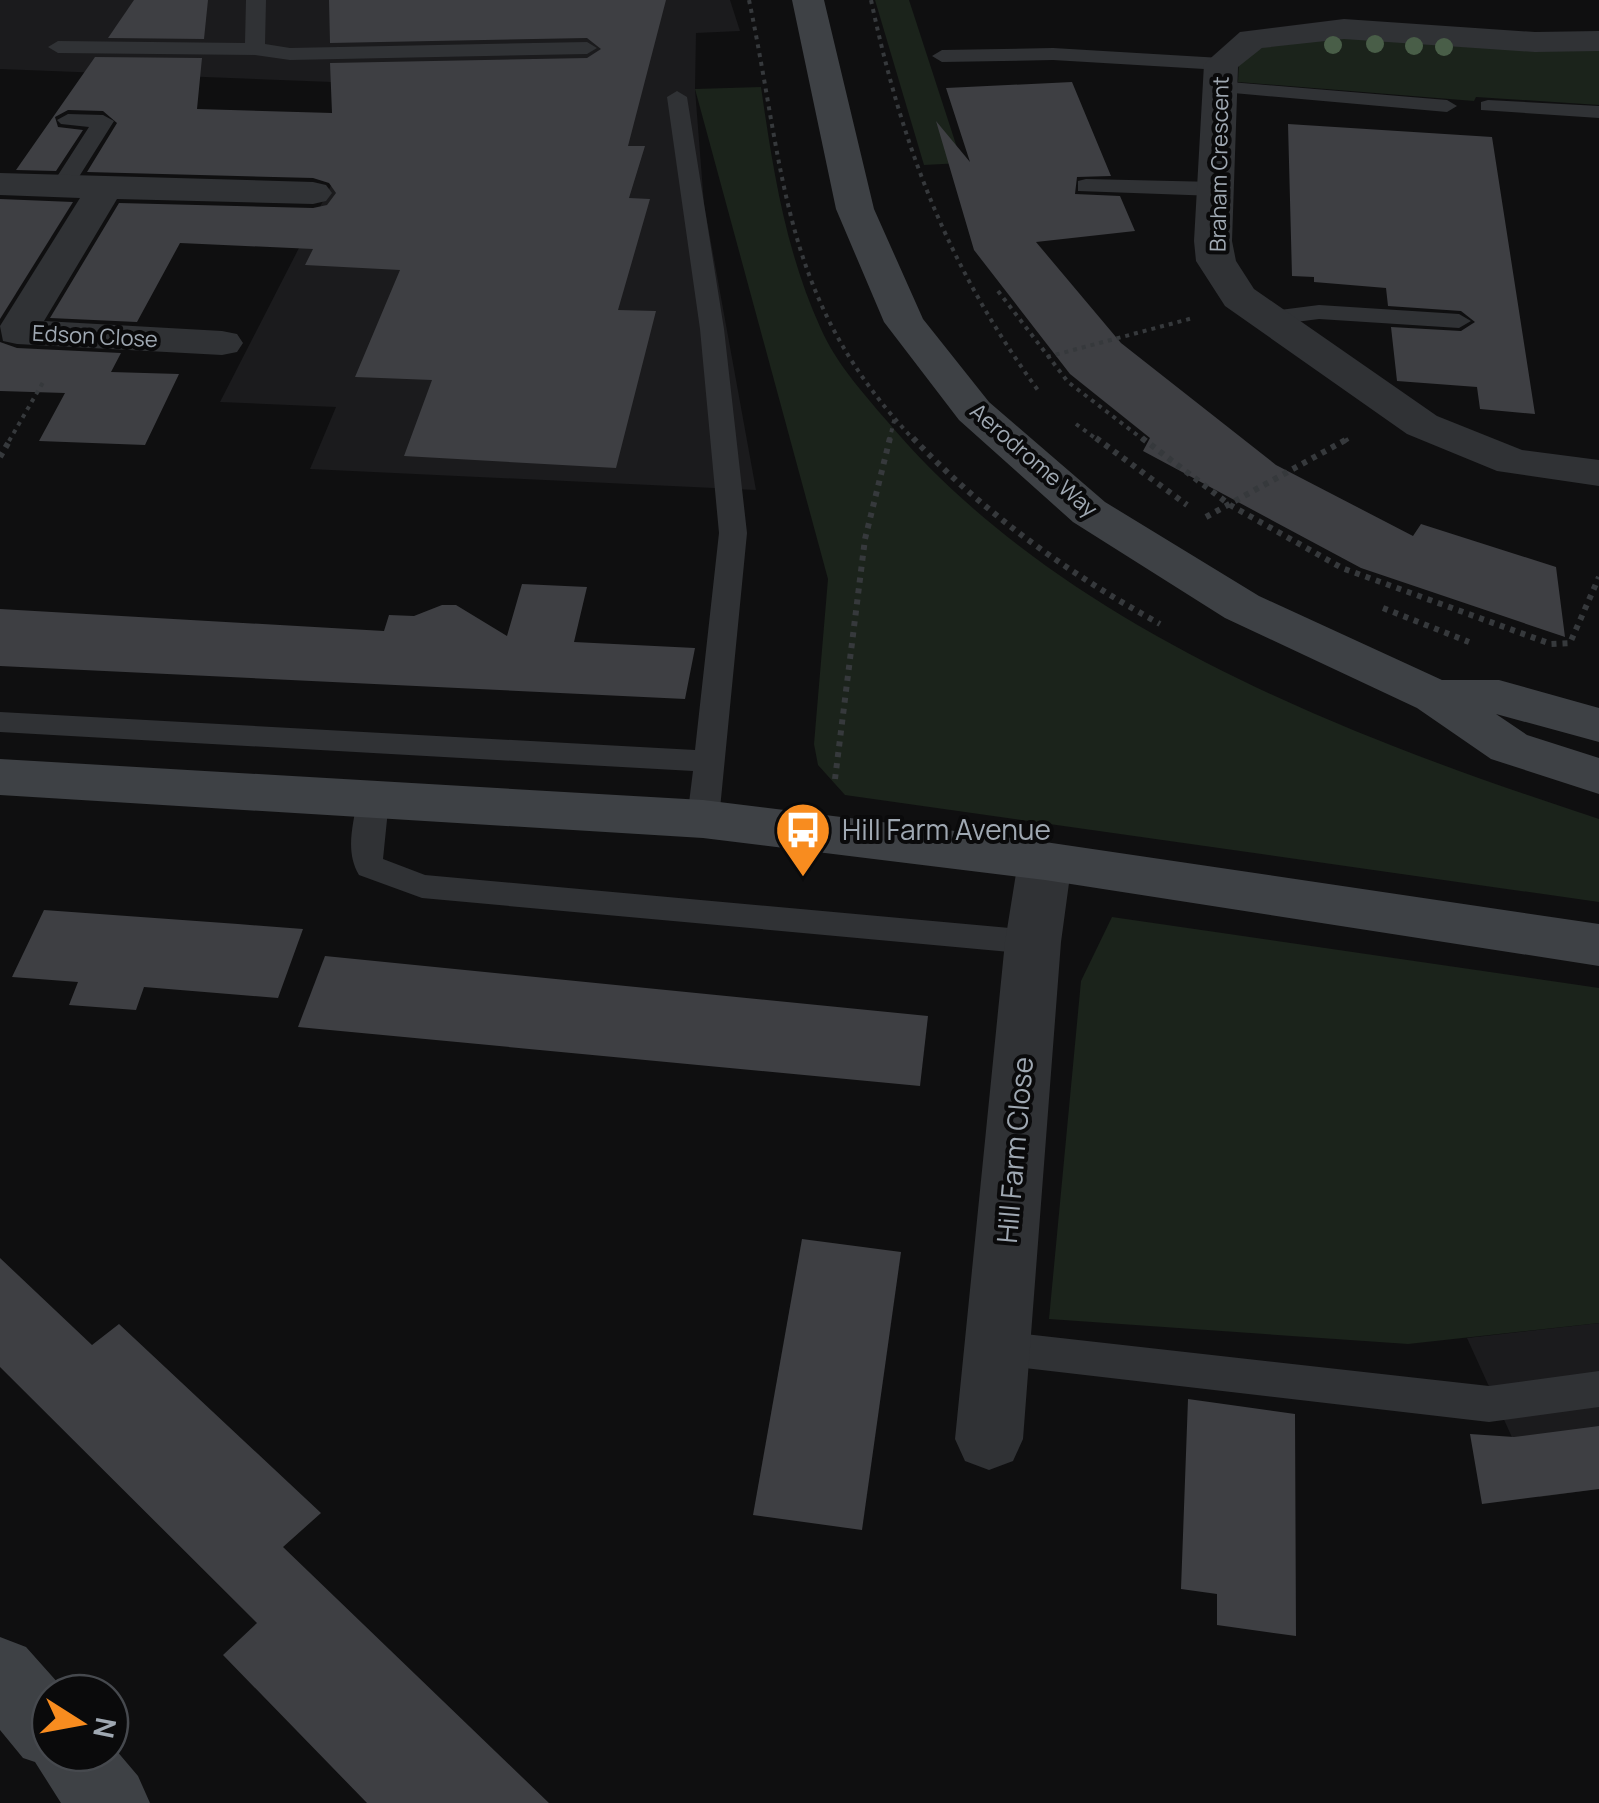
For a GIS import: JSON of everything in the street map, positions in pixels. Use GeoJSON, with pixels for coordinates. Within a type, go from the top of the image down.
{"type":"FeatureCollection","features":[{"type":"Feature","properties":{"kind":"street","name":"Aerodrome Way"},"geometry":{"type":"LineString","coordinates":[[808,0],[855,209],[904,322],[974,411],[1089,512],[1227,598],[1435,696],[1510,748],[1599,776]]}},
{"type":"Feature","properties":{"kind":"street","name":"Braham Crescent"},"geometry":{"type":"LineString","coordinates":[[1599,42],[1535,42],[1422,31],[1344,29],[1252,39],[1220,76],[1216,190],[1216,260],[1256,312],[1422,425],[1513,462],[1599,473]]}},
{"type":"Feature","properties":{"kind":"street"},"geometry":{"type":"LineString","coordinates":[[0,184],[312,194]]}},
{"type":"Feature","properties":{"kind":"street","name":"Edson Close"},"geometry":{"type":"LineString","coordinates":[[105,188],[17,332],[222,342]]}},
{"type":"Feature","properties":{"kind":"street","name":"Aerodrome Way"},"geometry":{"type":"LineString","coordinates":[[1435,696],[1499,697],[1599,725]]}},
{"type":"Feature","properties":{"kind":"street"},"geometry":{"type":"LineString","coordinates":[[0,777],[704,819],[828,832],[1045,861],[1599,946]]}},
{"type":"Feature","properties":{"kind":"street","name":"Hill Farm Close"},"geometry":{"type":"LineString","coordinates":[[989,1438],[1034,942],[1045,861]]}},
{"type":"Feature","properties":{"kind":"street"},"geometry":{"type":"LineString","coordinates":[[0,1673],[30,1708]]}},
{"type":"Feature","properties":{"kind":"street"},"geometry":{"type":"LineString","coordinates":[[86,1773],[112,1803]]}},
{"type":"Feature","properties":{"kind":"lane"},"geometry":{"type":"LineString","coordinates":[[255,49],[256,0]]}},
{"type":"Feature","properties":{"kind":"lane"},"geometry":{"type":"LineString","coordinates":[[58,47],[255,49],[290,54],[586,48]]}},
{"type":"Feature","properties":{"kind":"lane"},"geometry":{"type":"LineString","coordinates":[[942,56],[1053,54],[1446,106]]}},
{"type":"Feature","properties":{"kind":"lane"},"geometry":{"type":"LineString","coordinates":[[677,97],[712,328],[733,534],[704,819]]}},
{"type":"Feature","properties":{"kind":"lane"},"geometry":{"type":"LineString","coordinates":[[1488,106],[1599,112]]}},
{"type":"Feature","properties":{"kind":"lane"},"geometry":{"type":"LineString","coordinates":[[62,186],[103,121],[68,120]]}},
{"type":"Feature","properties":{"kind":"lane"},"geometry":{"type":"LineString","coordinates":[[1086,186],[1216,190]]}},
{"type":"Feature","properties":{"kind":"lane"},"geometry":{"type":"LineString","coordinates":[[1256,312],[1459,321]]}},
{"type":"Feature","properties":{"kind":"lane"},"geometry":{"type":"LineString","coordinates":[[0,722],[709,761]]}},
{"type":"Feature","properties":{"kind":"lane"},"geometry":{"type":"LineString","coordinates":[[373,800],[365,854],[370,867],[422,886],[1034,942]]}},
{"type":"Feature","properties":{"kind":"lane"},"geometry":{"type":"LineString","coordinates":[[998,1348],[1488,1404],[1599,1389]]}},
{"type":"Feature","properties":{"kind":"path"},"geometry":{"type":"LineString","coordinates":[[870,0],[882,58],[931,215],[992,332],[1044,398]]}},
{"type":"Feature","properties":{"kind":"path"},"geometry":{"type":"LineString","coordinates":[[998,291],[1068,382],[1230,505],[1342,568],[1552,644],[1570,643],[1599,577]]}},
{"type":"Feature","properties":{"kind":"path"},"geometry":{"type":"LineString","coordinates":[[1047,357],[1256,312]]}},
{"type":"Feature","properties":{"kind":"path"},"geometry":{"type":"LineString","coordinates":[[0,457],[71,335]]}},
{"type":"Feature","properties":{"kind":"path"},"geometry":{"type":"LineString","coordinates":[[1206,517],[1399,410]]}},
{"type":"Feature","properties":{"kind":"path"},"geometry":{"type":"LineString","coordinates":[[828,832],[864,539],[895,416]]}},
{"type":"Feature","properties":{"kind":"path"},"geometry":{"type":"LineString","coordinates":[[1074,422],[1219,526]]}},
{"type":"Feature","properties":{"kind":"path"},"geometry":{"type":"LineString","coordinates":[[1376,606],[1482,647]]}},
{"type":"Feature","properties":{"kind":"shaded area"},"geometry":{"type":"Polygon","coordinates":[[[0,0],[730,0],[740,31],[696,33],[695,89],[704,204],[756,490],[310,469],[336,407],[220,402],[383,84],[0,69],[0,0]]]}},
{"type":"Feature","properties":{"kind":"shaded area"},"geometry":{"type":"Polygon","coordinates":[[[875,0],[909,0],[962,163],[924,165],[875,0]]]}},
{"type":"Feature","properties":{"kind":"shaded area"},"geometry":{"type":"Polygon","coordinates":[[[1334,37],[1599,49],[1599,105],[1476,97],[1474,101],[1238,82],[1239,61],[1269,44],[1334,37]]]}},
{"type":"Feature","properties":{"kind":"shaded area"},"geometry":{"type":"Polygon","coordinates":[[[761,87],[790,241],[821,329],[860,389],[957,494],[1036,559],[1123,616],[1214,667],[1407,751],[1599,819],[1599,902],[845,795],[818,765],[814,744],[828,579],[695,89],[761,87]]]}},
{"type":"Feature","properties":{"kind":"shaded area"},"geometry":{"type":"Polygon","coordinates":[[[1112,917],[1599,988],[1599,1323],[1408,1344],[1049,1319],[1081,981],[1112,917]]]}},
{"type":"Feature","properties":{"kind":"shaded area"},"geometry":{"type":"Polygon","coordinates":[[[1599,1323],[1599,1489],[1539,1497],[1467,1338],[1599,1323]]]}},
{"type":"Feature","properties":{"kind":"building"},"geometry":{"type":"Polygon","coordinates":[[[134,0],[208,0],[204,39],[108,38],[134,0]]]}},
{"type":"Feature","properties":{"kind":"building"},"geometry":{"type":"Polygon","coordinates":[[[329,0],[666,0],[628,146],[645,146],[629,198],[650,199],[618,310],[656,311],[616,468],[404,456],[432,380],[355,377],[400,270],[305,265],[313,249],[180,243],[137,322],[50,318],[119,203],[313,208],[327,205],[336,193],[329,183],[313,178],[87,172],[117,123],[103,111],[68,110],[55,117],[58,127],[83,130],[56,171],[16,170],[95,57],[202,58],[197,109],[332,113],[330,63],[587,58],[601,49],[587,38],[330,43],[329,0]]]}},
{"type":"Feature","properties":{"kind":"building"},"geometry":{"type":"Polygon","coordinates":[[[1072,82],[1111,176],[1077,177],[1075,194],[1120,196],[1135,231],[1036,242],[1121,343],[1276,465],[1413,536],[1421,524],[1556,567],[1565,637],[1361,568],[1143,451],[1150,438],[1070,374],[974,250],[936,121],[970,162],[946,88],[1072,82]]]}},
{"type":"Feature","properties":{"kind":"building"},"geometry":{"type":"Polygon","coordinates":[[[1288,124],[1492,137],[1535,414],[1480,409],[1477,387],[1397,381],[1391,327],[1461,331],[1475,322],[1461,311],[1388,306],[1386,288],[1314,282],[1314,277],[1292,276],[1288,124]]]}},
{"type":"Feature","properties":{"kind":"building"},"geometry":{"type":"Polygon","coordinates":[[[0,199],[73,202],[0,319],[0,199]]]}},
{"type":"Feature","properties":{"kind":"building"},"geometry":{"type":"Polygon","coordinates":[[[0,342],[17,348],[121,353],[111,372],[179,374],[145,445],[39,441],[65,393],[0,391],[0,342]]]}},
{"type":"Feature","properties":{"kind":"building"},"geometry":{"type":"Polygon","coordinates":[[[522,584],[587,587],[574,642],[695,648],[685,699],[0,666],[0,609],[384,631],[389,615],[414,616],[442,605],[456,605],[507,636],[522,584]]]}},
{"type":"Feature","properties":{"kind":"building"},"geometry":{"type":"Polygon","coordinates":[[[44,910],[303,929],[278,998],[144,987],[136,1010],[69,1005],[78,982],[12,977],[44,910]]]}},
{"type":"Feature","properties":{"kind":"building"},"geometry":{"type":"Polygon","coordinates":[[[325,956],[928,1016],[920,1086],[298,1027],[325,956]]]}},
{"type":"Feature","properties":{"kind":"building"},"geometry":{"type":"Polygon","coordinates":[[[802,1239],[901,1252],[862,1530],[753,1515],[802,1239]]]}},
{"type":"Feature","properties":{"kind":"building"},"geometry":{"type":"Polygon","coordinates":[[[0,1258],[92,1345],[119,1324],[321,1513],[283,1547],[549,1803],[367,1803],[223,1655],[257,1623],[0,1367],[0,1258]]]}},
{"type":"Feature","properties":{"kind":"building"},"geometry":{"type":"Polygon","coordinates":[[[1188,1399],[1295,1414],[1296,1636],[1217,1625],[1217,1594],[1181,1589],[1188,1399]]]}},
{"type":"Feature","properties":{"kind":"building"},"geometry":{"type":"Polygon","coordinates":[[[1599,1426],[1599,1489],[1482,1504],[1470,1434],[1514,1437],[1599,1426]]]}},
{"type":"Feature","properties":{"kind":"place","name":"Hill Farm Avenue"},"geometry":{"type":"Point","coordinates":[803,879]}}]}
